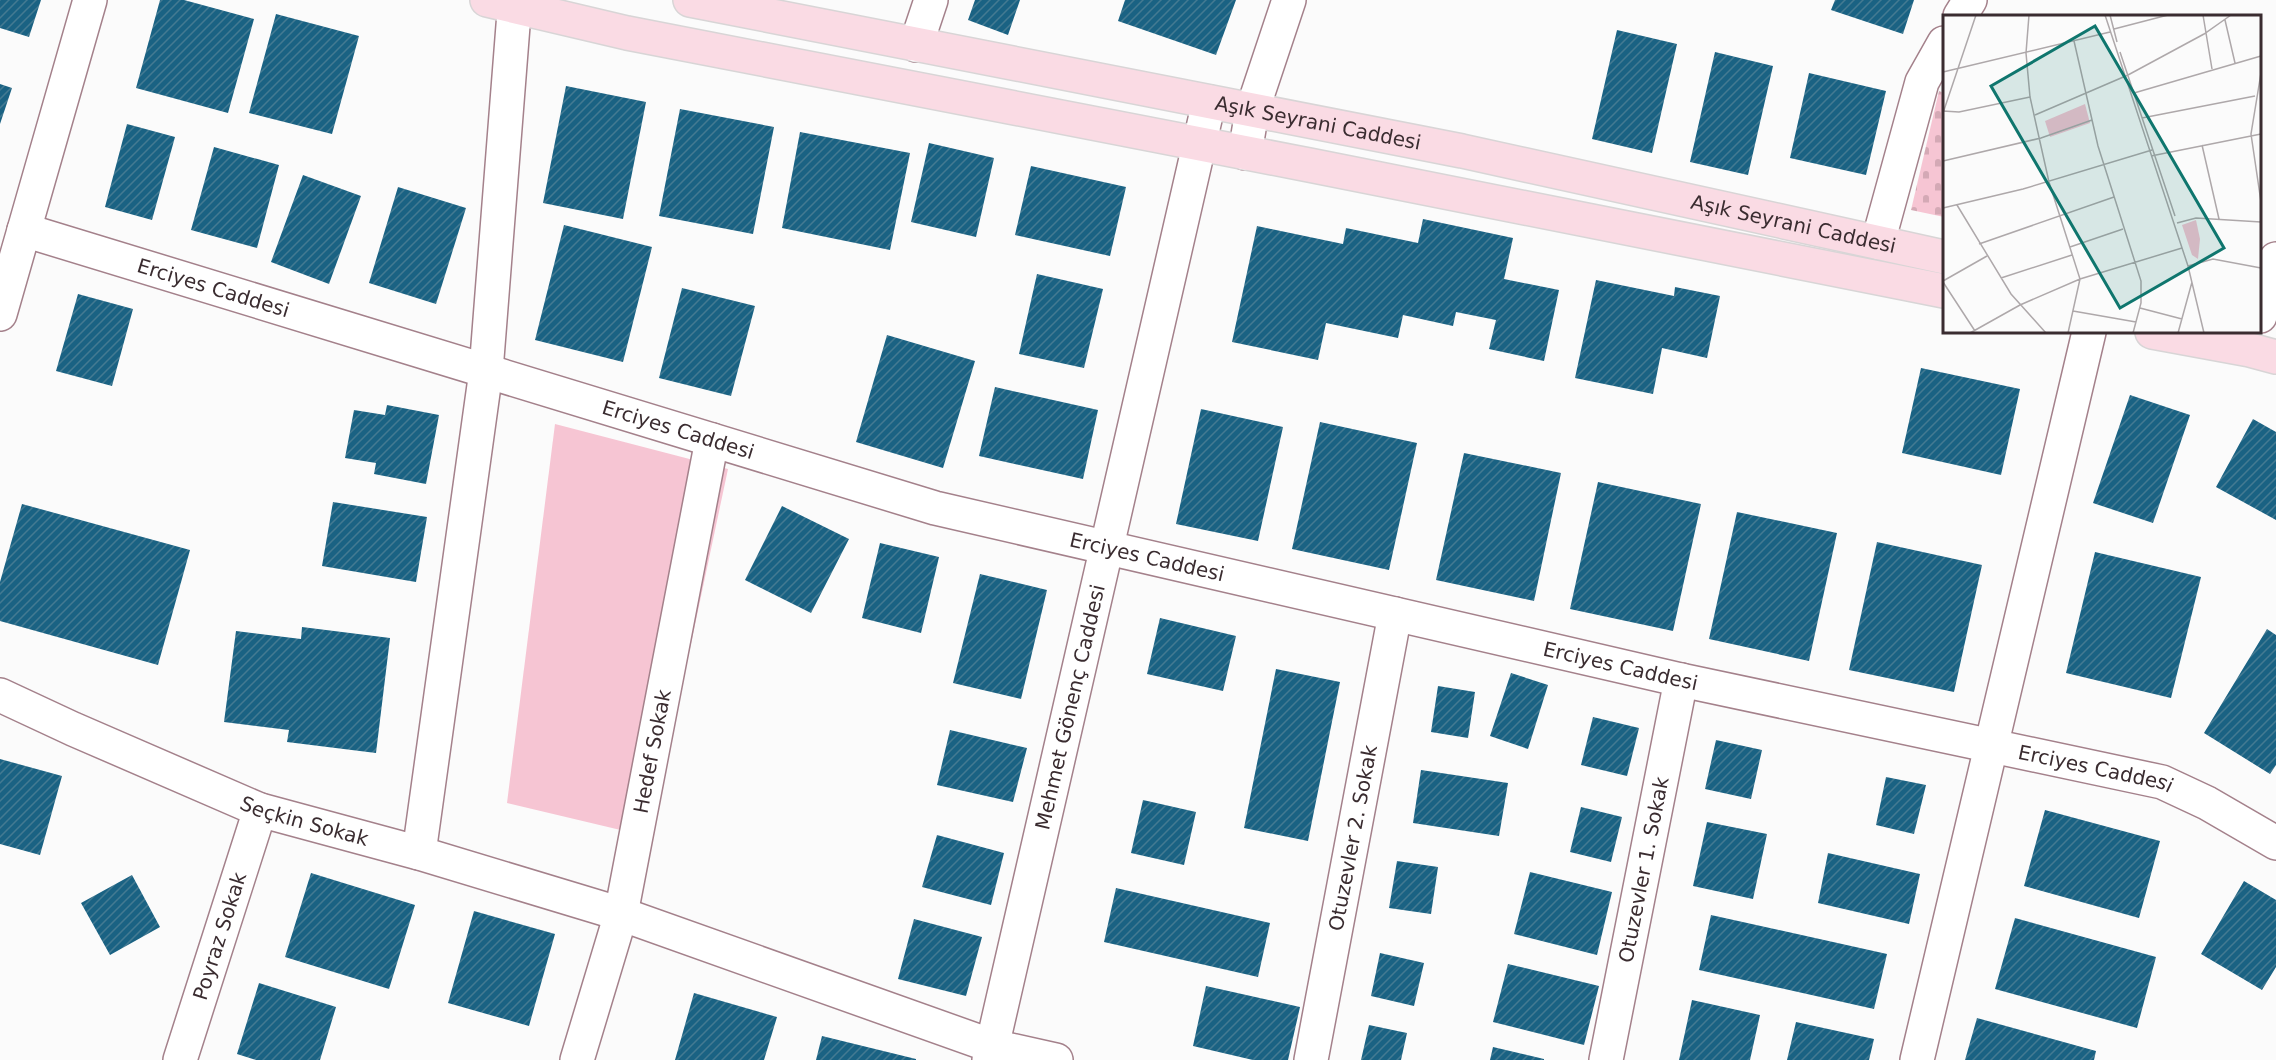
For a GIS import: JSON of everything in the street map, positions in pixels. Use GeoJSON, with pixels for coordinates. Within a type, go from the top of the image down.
{"type":"FeatureCollection","features":[{"type":"Feature","properties":{"kind":"main road","name":"Aşık Seyrani Caddesi"},"geometry":{"type":"LineString","coordinates":[[690,0],[1462,152],[1943,257]]}},
{"type":"Feature","properties":{"kind":"main road"},"geometry":{"type":"LineString","coordinates":[[505,2],[627,33],[1943,291]]}},
{"type":"Feature","properties":{"kind":"main road"},"geometry":{"type":"LineString","coordinates":[[2160,333],[2260,346]]}},
{"type":"Feature","properties":{"kind":"main road"},"geometry":{"type":"LineString","coordinates":[[2206,333],[2260,346]]}},
{"type":"Feature","properties":{"kind":"street"},"geometry":{"type":"LineString","coordinates":[[0,314],[90,0]]}},
{"type":"Feature","properties":{"kind":"street"},"geometry":{"type":"LineString","coordinates":[[916,45],[931,0]]}},
{"type":"Feature","properties":{"kind":"street"},"geometry":{"type":"LineString","coordinates":[[1245,153],[1252,111],[1288,0]]}},
{"type":"Feature","properties":{"kind":"street"},"geometry":{"type":"LineString","coordinates":[[1961,15],[1970,0]]}},
{"type":"Feature","properties":{"kind":"street"},"geometry":{"type":"LineString","coordinates":[[419,853],[486,371],[505,2]]}},
{"type":"Feature","properties":{"kind":"street"},"geometry":{"type":"LineString","coordinates":[[1878,242],[1922,82],[1943,45]]}},
{"type":"Feature","properties":{"kind":"street","name":"Mehmet Gönenç Caddesi"},"geometry":{"type":"LineString","coordinates":[[991,1053],[1209,102]]}},
{"type":"Feature","properties":{"kind":"street","name":"Erciyes Caddesi"},"geometry":{"type":"LineString","coordinates":[[24,230],[936,508],[1681,680],[2162,783],[2216,808],[2276,843]]}},
{"type":"Feature","properties":{"kind":"street"},"geometry":{"type":"LineString","coordinates":[[2261,309],[2276,260]]}},
{"type":"Feature","properties":{"kind":"street"},"geometry":{"type":"LineString","coordinates":[[1917,1060],[2089,333]]}},
{"type":"Feature","properties":{"kind":"street","name":"Hedef Sokak"},"geometry":{"type":"LineString","coordinates":[[577,1060],[621,914],[712,440]]}},
{"type":"Feature","properties":{"kind":"street","name":"Otuzevler 2. Sokak"},"geometry":{"type":"LineString","coordinates":[[1311,1060],[1395,614]]}},
{"type":"Feature","properties":{"kind":"street","name":"Otuzevler 1. Sokak"},"geometry":{"type":"LineString","coordinates":[[1606,1060],[1681,680]]}},
{"type":"Feature","properties":{"kind":"street","name":"Seçkin Sokak"},"geometry":{"type":"LineString","coordinates":[[0,694],[73,729],[260,810],[419,853],[621,914],[991,1053],[1056,1060]]}},
{"type":"Feature","properties":{"kind":"street","name":"Poyraz Sokak"},"geometry":{"type":"LineString","coordinates":[[180,1060],[260,810]]}},
{"type":"Feature","properties":{"kind":"green space"},"geometry":{"type":"Polygon","coordinates":[[[1939,91],[1943,93],[1943,217],[1911,210],[1939,91]]]}},
{"type":"Feature","properties":{"kind":"green space"},"geometry":{"type":"Polygon","coordinates":[[[555,424],[728,469],[650,837],[507,803],[555,424]]]}},
{"type":"Feature","properties":{"kind":"building"},"geometry":{"type":"Polygon","coordinates":[[[0,0],[41,0],[29,37],[0,28],[0,0]]]}},
{"type":"Feature","properties":{"kind":"building"},"geometry":{"type":"Polygon","coordinates":[[[160,0],[184,0],[254,19],[228,113],[136,88],[160,0]]]}},
{"type":"Feature","properties":{"kind":"building"},"geometry":{"type":"Polygon","coordinates":[[[975,0],[1020,0],[1008,35],[968,20],[975,0]]]}},
{"type":"Feature","properties":{"kind":"building"},"geometry":{"type":"Polygon","coordinates":[[[1125,0],[1236,0],[1216,55],[1118,21],[1125,0]]]}},
{"type":"Feature","properties":{"kind":"building"},"geometry":{"type":"Polygon","coordinates":[[[1835,0],[1914,0],[1903,34],[1831,10],[1835,0]]]}},
{"type":"Feature","properties":{"kind":"building"},"geometry":{"type":"Polygon","coordinates":[[[276,14],[359,36],[332,134],[249,113],[276,14]]]}},
{"type":"Feature","properties":{"kind":"building"},"geometry":{"type":"Polygon","coordinates":[[[1617,30],[1677,44],[1652,153],[1592,139],[1617,30]]]}},
{"type":"Feature","properties":{"kind":"building"},"geometry":{"type":"Polygon","coordinates":[[[1715,52],[1773,66],[1748,175],[1690,162],[1715,52]]]}},
{"type":"Feature","properties":{"kind":"building"},"geometry":{"type":"Polygon","coordinates":[[[1809,73],[1886,91],[1866,175],[1790,158],[1809,73]]]}},
{"type":"Feature","properties":{"kind":"building"},"geometry":{"type":"Polygon","coordinates":[[[0,84],[12,88],[0,124],[0,84]]]}},
{"type":"Feature","properties":{"kind":"building"},"geometry":{"type":"Polygon","coordinates":[[[566,86],[646,102],[623,219],[543,203],[566,86]]]}},
{"type":"Feature","properties":{"kind":"building"},"geometry":{"type":"Polygon","coordinates":[[[680,109],[774,127],[753,234],[659,216],[680,109]]]}},
{"type":"Feature","properties":{"kind":"building"},"geometry":{"type":"Polygon","coordinates":[[[127,124],[175,137],[152,220],[105,207],[127,124]]]}},
{"type":"Feature","properties":{"kind":"building"},"geometry":{"type":"Polygon","coordinates":[[[800,132],[910,153],[890,250],[782,228],[800,132]]]}},
{"type":"Feature","properties":{"kind":"building"},"geometry":{"type":"Polygon","coordinates":[[[929,143],[994,158],[976,237],[911,222],[929,143]]]}},
{"type":"Feature","properties":{"kind":"building"},"geometry":{"type":"Polygon","coordinates":[[[214,147],[279,165],[257,248],[191,230],[214,147]]]}},
{"type":"Feature","properties":{"kind":"building"},"geometry":{"type":"Polygon","coordinates":[[[1031,166],[1126,187],[1110,256],[1015,235],[1031,166]]]}},
{"type":"Feature","properties":{"kind":"building"},"geometry":{"type":"Polygon","coordinates":[[[303,175],[361,196],[329,284],[271,262],[303,175]]]}},
{"type":"Feature","properties":{"kind":"building"},"geometry":{"type":"Polygon","coordinates":[[[398,187],[466,208],[436,304],[369,283],[398,187]]]}},
{"type":"Feature","properties":{"kind":"building"},"geometry":{"type":"Polygon","coordinates":[[[1423,219],[1513,238],[1504,279],[1559,290],[1544,361],[1489,349],[1496,320],[1456,312],[1453,326],[1403,315],[1398,338],[1326,323],[1318,360],[1232,342],[1257,226],[1343,244],[1346,228],[1418,243],[1423,219]]]}},
{"type":"Feature","properties":{"kind":"building"},"geometry":{"type":"Polygon","coordinates":[[[564,225],[652,247],[623,362],[535,340],[564,225]]]}},
{"type":"Feature","properties":{"kind":"building"},"geometry":{"type":"Polygon","coordinates":[[[1037,274],[1103,289],[1084,368],[1019,354],[1037,274]]]}},
{"type":"Feature","properties":{"kind":"building"},"geometry":{"type":"Polygon","coordinates":[[[1596,280],[1674,296],[1675,287],[1720,296],[1707,358],[1662,348],[1653,394],[1575,378],[1596,280]]]}},
{"type":"Feature","properties":{"kind":"building"},"geometry":{"type":"Polygon","coordinates":[[[682,288],[755,306],[731,396],[659,378],[682,288]]]}},
{"type":"Feature","properties":{"kind":"building"},"geometry":{"type":"Polygon","coordinates":[[[78,294],[133,309],[112,386],[56,371],[78,294]]]}},
{"type":"Feature","properties":{"kind":"building"},"geometry":{"type":"Polygon","coordinates":[[[887,335],[975,361],[943,468],[856,442],[887,335]]]}},
{"type":"Feature","properties":{"kind":"building"},"geometry":{"type":"Polygon","coordinates":[[[1921,368],[2020,389],[2001,475],[1902,453],[1921,368]]]}},
{"type":"Feature","properties":{"kind":"building"},"geometry":{"type":"Polygon","coordinates":[[[995,387],[1098,410],[1083,479],[979,456],[995,387]]]}},
{"type":"Feature","properties":{"kind":"building"},"geometry":{"type":"Polygon","coordinates":[[[2130,395],[2190,415],[2153,523],[2093,503],[2130,395]]]}},
{"type":"Feature","properties":{"kind":"building"},"geometry":{"type":"Polygon","coordinates":[[[387,405],[439,415],[426,484],[374,474],[376,463],[345,458],[354,410],[385,415],[387,405]]]}},
{"type":"Feature","properties":{"kind":"building"},"geometry":{"type":"Polygon","coordinates":[[[1201,409],[1283,427],[1258,541],[1176,524],[1201,409]]]}},
{"type":"Feature","properties":{"kind":"building"},"geometry":{"type":"Polygon","coordinates":[[[2253,419],[2276,432],[2276,520],[2216,487],[2253,419]]]}},
{"type":"Feature","properties":{"kind":"building"},"geometry":{"type":"Polygon","coordinates":[[[1320,422],[1417,443],[1389,570],[1292,549],[1320,422]]]}},
{"type":"Feature","properties":{"kind":"building"},"geometry":{"type":"Polygon","coordinates":[[[1464,453],[1561,473],[1534,601],[1436,580],[1464,453]]]}},
{"type":"Feature","properties":{"kind":"building"},"geometry":{"type":"Polygon","coordinates":[[[1598,482],[1701,504],[1673,631],[1570,609],[1598,482]]]}},
{"type":"Feature","properties":{"kind":"building"},"geometry":{"type":"Polygon","coordinates":[[[333,502],[427,517],[416,582],[322,566],[333,502]]]}},
{"type":"Feature","properties":{"kind":"building"},"geometry":{"type":"Polygon","coordinates":[[[22,504],[190,550],[158,665],[0,621],[0,582],[22,504]]]}},
{"type":"Feature","properties":{"kind":"building"},"geometry":{"type":"Polygon","coordinates":[[[782,506],[849,539],[811,613],[745,580],[782,506]]]}},
{"type":"Feature","properties":{"kind":"building"},"geometry":{"type":"Polygon","coordinates":[[[1737,512],[1837,533],[1809,661],[1709,639],[1737,512]]]}},
{"type":"Feature","properties":{"kind":"building"},"geometry":{"type":"Polygon","coordinates":[[[1877,542],[1982,565],[1954,692],[1849,670],[1877,542]]]}},
{"type":"Feature","properties":{"kind":"building"},"geometry":{"type":"Polygon","coordinates":[[[880,543],[939,557],[921,633],[862,618],[880,543]]]}},
{"type":"Feature","properties":{"kind":"building"},"geometry":{"type":"Polygon","coordinates":[[[2095,552],[2201,577],[2171,698],[2066,673],[2095,552]]]}},
{"type":"Feature","properties":{"kind":"building"},"geometry":{"type":"Polygon","coordinates":[[[980,574],[1047,590],[1021,699],[953,683],[980,574]]]}},
{"type":"Feature","properties":{"kind":"building"},"geometry":{"type":"Polygon","coordinates":[[[1160,618],[1236,636],[1223,691],[1147,674],[1160,618]]]}},
{"type":"Feature","properties":{"kind":"building"},"geometry":{"type":"Polygon","coordinates":[[[302,627],[390,638],[376,753],[287,742],[289,730],[224,722],[236,631],[301,639],[302,627]]]}},
{"type":"Feature","properties":{"kind":"building"},"geometry":{"type":"Polygon","coordinates":[[[2267,629],[2276,635],[2276,765],[2270,774],[2204,733],[2267,629]]]}},
{"type":"Feature","properties":{"kind":"building"},"geometry":{"type":"Polygon","coordinates":[[[1276,669],[1340,682],[1308,841],[1244,828],[1276,669]]]}},
{"type":"Feature","properties":{"kind":"building"},"geometry":{"type":"Polygon","coordinates":[[[1511,673],[1548,685],[1528,749],[1490,736],[1511,673]]]}},
{"type":"Feature","properties":{"kind":"building"},"geometry":{"type":"Polygon","coordinates":[[[1438,686],[1475,692],[1468,738],[1431,732],[1438,686]]]}},
{"type":"Feature","properties":{"kind":"building"},"geometry":{"type":"Polygon","coordinates":[[[1593,717],[1639,728],[1627,776],[1581,765],[1593,717]]]}},
{"type":"Feature","properties":{"kind":"building"},"geometry":{"type":"Polygon","coordinates":[[[950,730],[1027,748],[1013,802],[937,785],[950,730]]]}},
{"type":"Feature","properties":{"kind":"building"},"geometry":{"type":"Polygon","coordinates":[[[1716,740],[1762,750],[1751,799],[1705,789],[1716,740]]]}},
{"type":"Feature","properties":{"kind":"building"},"geometry":{"type":"Polygon","coordinates":[[[0,759],[62,776],[40,855],[0,844],[0,759]]]}},
{"type":"Feature","properties":{"kind":"building"},"geometry":{"type":"Polygon","coordinates":[[[1421,770],[1508,783],[1499,836],[1413,823],[1421,770]]]}},
{"type":"Feature","properties":{"kind":"building"},"geometry":{"type":"Polygon","coordinates":[[[1886,777],[1926,785],[1914,834],[1876,825],[1886,777]]]}},
{"type":"Feature","properties":{"kind":"building"},"geometry":{"type":"Polygon","coordinates":[[[1143,800],[1196,812],[1184,865],[1131,853],[1143,800]]]}},
{"type":"Feature","properties":{"kind":"building"},"geometry":{"type":"Polygon","coordinates":[[[1581,807],[1622,817],[1611,862],[1570,852],[1581,807]]]}},
{"type":"Feature","properties":{"kind":"building"},"geometry":{"type":"Polygon","coordinates":[[[2045,810],[2160,841],[2139,918],[2024,886],[2045,810]]]}},
{"type":"Feature","properties":{"kind":"building"},"geometry":{"type":"Polygon","coordinates":[[[1707,822],[1767,834],[1753,899],[1693,886],[1707,822]]]}},
{"type":"Feature","properties":{"kind":"building"},"geometry":{"type":"Polygon","coordinates":[[[937,835],[1004,853],[991,905],[922,887],[937,835]]]}},
{"type":"Feature","properties":{"kind":"building"},"geometry":{"type":"Polygon","coordinates":[[[1828,853],[1920,874],[1909,924],[1818,903],[1828,853]]]}},
{"type":"Feature","properties":{"kind":"building"},"geometry":{"type":"Polygon","coordinates":[[[1397,861],[1438,867],[1431,914],[1389,908],[1397,861]]]}},
{"type":"Feature","properties":{"kind":"building"},"geometry":{"type":"Polygon","coordinates":[[[1530,872],[1612,892],[1597,955],[1514,934],[1530,872]]]}},
{"type":"Feature","properties":{"kind":"building"},"geometry":{"type":"Polygon","coordinates":[[[311,873],[415,905],[389,989],[285,957],[311,873]]]}},
{"type":"Feature","properties":{"kind":"building"},"geometry":{"type":"Polygon","coordinates":[[[132,875],[160,927],[110,955],[81,903],[132,875]]]}},
{"type":"Feature","properties":{"kind":"building"},"geometry":{"type":"Polygon","coordinates":[[[2244,881],[2276,900],[2276,967],[2262,990],[2201,954],[2244,881]]]}},
{"type":"Feature","properties":{"kind":"building"},"geometry":{"type":"Polygon","coordinates":[[[1116,888],[1270,923],[1258,977],[1104,942],[1116,888]]]}},
{"type":"Feature","properties":{"kind":"building"},"geometry":{"type":"Polygon","coordinates":[[[474,911],[555,934],[529,1026],[448,1003],[474,911]]]}},
{"type":"Feature","properties":{"kind":"building"},"geometry":{"type":"Polygon","coordinates":[[[1711,915],[1887,954],[1874,1009],[1699,970],[1711,915]]]}},
{"type":"Feature","properties":{"kind":"building"},"geometry":{"type":"Polygon","coordinates":[[[2015,918],[2156,957],[2137,1028],[1995,989],[2015,918]]]}},
{"type":"Feature","properties":{"kind":"building"},"geometry":{"type":"Polygon","coordinates":[[[914,919],[982,937],[966,996],[898,979],[914,919]]]}},
{"type":"Feature","properties":{"kind":"building"},"geometry":{"type":"Polygon","coordinates":[[[1380,953],[1424,963],[1414,1006],[1371,996],[1380,953]]]}},
{"type":"Feature","properties":{"kind":"building"},"geometry":{"type":"Polygon","coordinates":[[[1508,964],[1599,986],[1584,1045],[1493,1022],[1508,964]]]}},
{"type":"Feature","properties":{"kind":"building"},"geometry":{"type":"Polygon","coordinates":[[[259,983],[336,1007],[320,1060],[256,1060],[237,1054],[259,983]]]}},
{"type":"Feature","properties":{"kind":"building"},"geometry":{"type":"Polygon","coordinates":[[[1206,986],[1300,1007],[1288,1060],[1253,1060],[1193,1046],[1206,986]]]}},
{"type":"Feature","properties":{"kind":"building"},"geometry":{"type":"Polygon","coordinates":[[[694,993],[777,1017],[764,1060],[675,1060],[694,993]]]}},
{"type":"Feature","properties":{"kind":"building"},"geometry":{"type":"Polygon","coordinates":[[[1692,1000],[1760,1015],[1750,1060],[1679,1060],[1692,1000]]]}},
{"type":"Feature","properties":{"kind":"building"},"geometry":{"type":"Polygon","coordinates":[[[1977,1018],[2096,1051],[2094,1060],[1965,1060],[1977,1018]]]}},
{"type":"Feature","properties":{"kind":"building"},"geometry":{"type":"Polygon","coordinates":[[[1796,1022],[1874,1039],[1869,1060],[1787,1060],[1796,1022]]]}},
{"type":"Feature","properties":{"kind":"building"},"geometry":{"type":"Polygon","coordinates":[[[1369,1025],[1407,1033],[1401,1060],[1361,1060],[1369,1025]]]}},
{"type":"Feature","properties":{"kind":"building"},"geometry":{"type":"Polygon","coordinates":[[[822,1036],[916,1059],[916,1060],[816,1060],[822,1036]]]}},
{"type":"Feature","properties":{"kind":"building"},"geometry":{"type":"Polygon","coordinates":[[[1493,1047],[1544,1059],[1544,1060],[1490,1060],[1493,1047]]]}}]}
